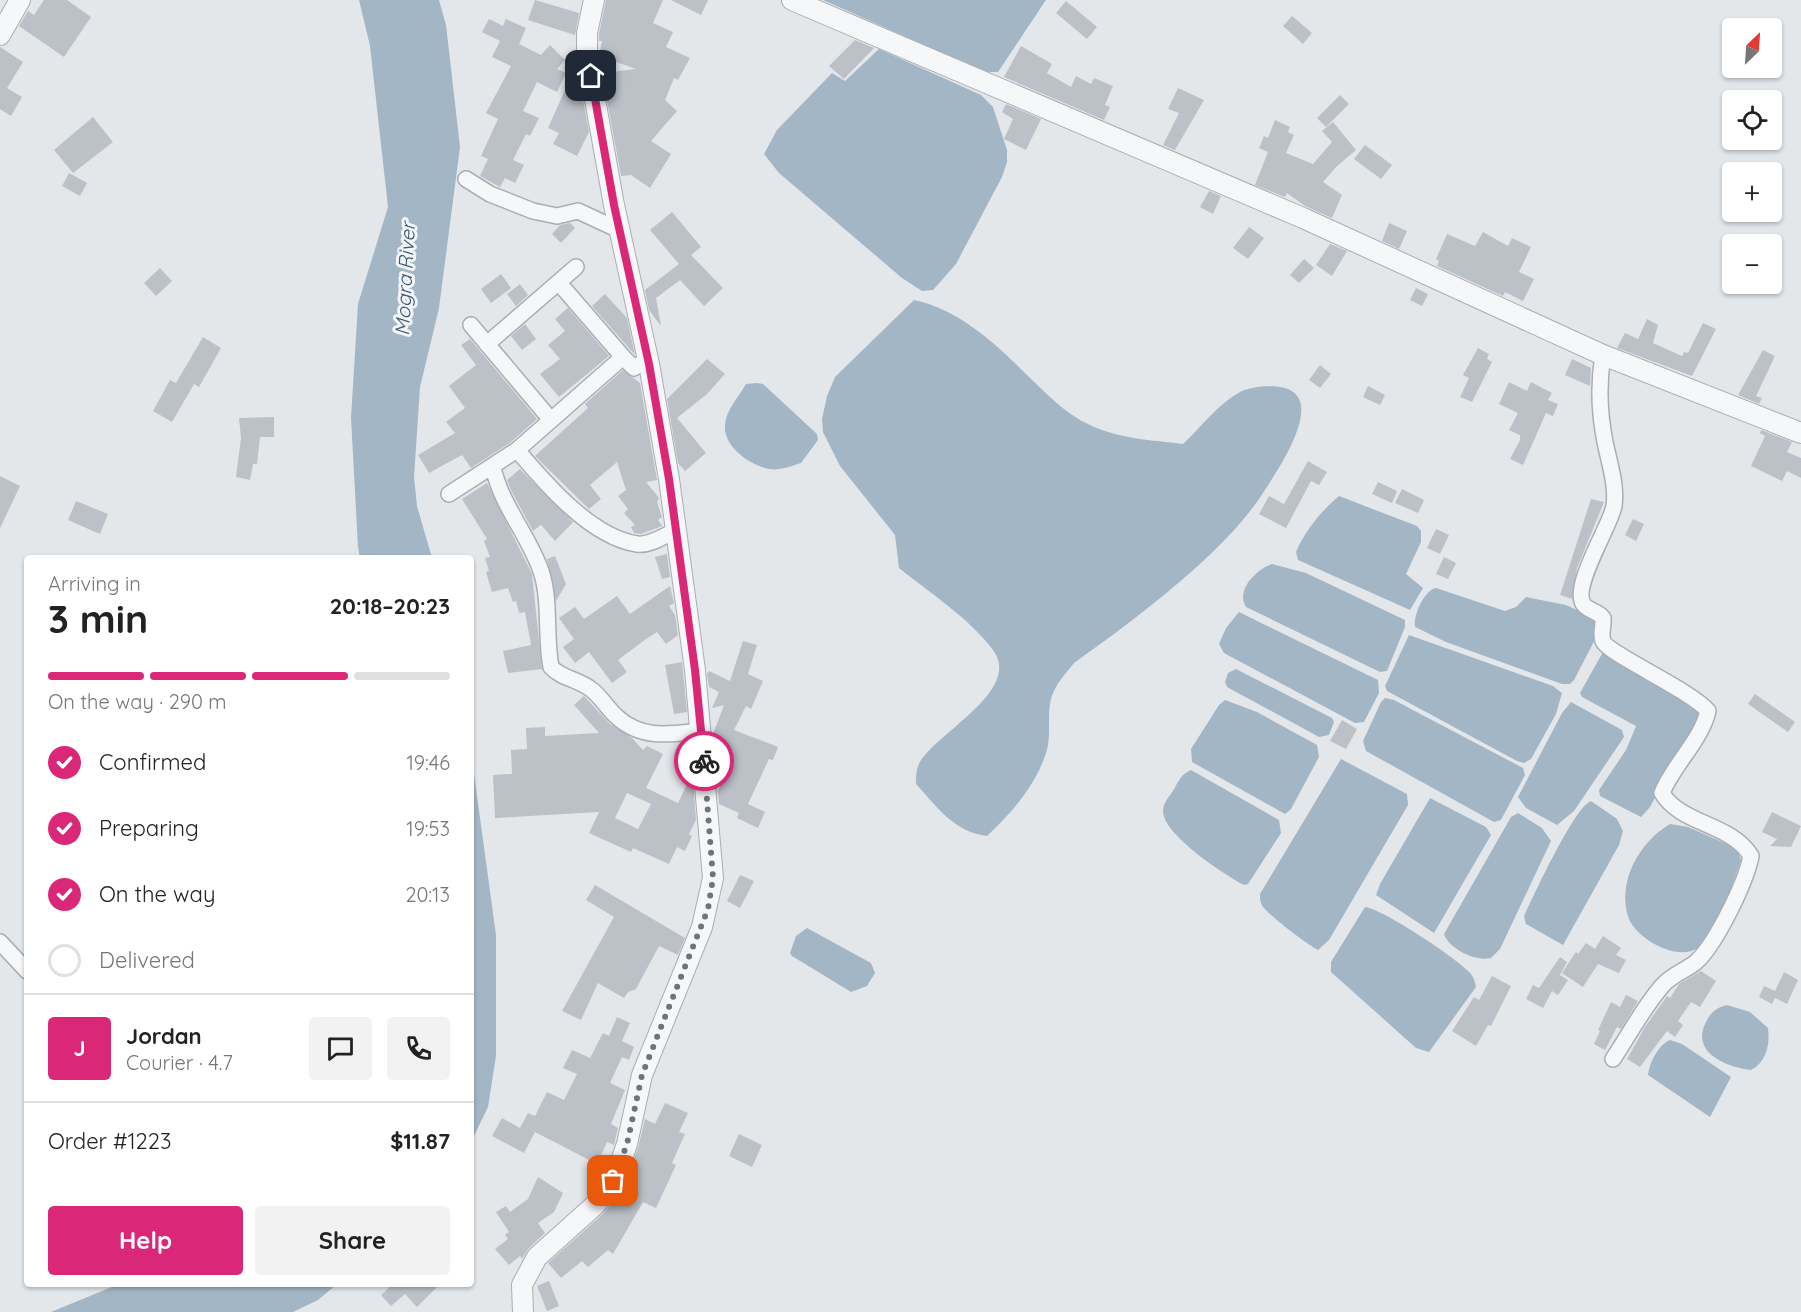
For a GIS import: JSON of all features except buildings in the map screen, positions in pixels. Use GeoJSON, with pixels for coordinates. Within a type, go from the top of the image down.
{"type":"FeatureCollection","features":[{"type":"Feature","properties":{"kind":"street"},"geometry":{"type":"LineString","coordinates":[[0,35],[20,0]]}},
{"type":"Feature","properties":{"kind":"street"},"geometry":{"type":"LineString","coordinates":[[521,1310],[522,1285],[537,1257],[595,1205],[613,1181],[627,1144],[642,1075],[708,909],[713,878],[701,731],[676,530],[648,359],[619,230],[587,55],[587,33],[594,0]]}},
{"type":"Feature","properties":{"kind":"street"},"geometry":{"type":"LineString","coordinates":[[792,0],[1303,218],[1603,355],[1801,433]]}},
{"type":"Feature","properties":{"kind":"street"},"geometry":{"type":"LineString","coordinates":[[466,179],[490,194],[533,211],[557,216],[578,211],[619,230]]}},
{"type":"Feature","properties":{"kind":"street"},"geometry":{"type":"LineString","coordinates":[[488,345],[576,267]]}},
{"type":"Feature","properties":{"kind":"street"},"geometry":{"type":"LineString","coordinates":[[558,283],[634,368],[648,359]]}},
{"type":"Feature","properties":{"kind":"street"},"geometry":{"type":"LineString","coordinates":[[471,325],[551,420]]}},
{"type":"Feature","properties":{"kind":"street"},"geometry":{"type":"LineString","coordinates":[[1603,355],[1598,382],[1600,414],[1613,483],[1614,507],[1591,558],[1581,596],[1584,605],[1603,618],[1602,635],[1606,646],[1657,675],[1708,711],[1694,741],[1671,773],[1662,793],[1669,805],[1736,839],[1751,856],[1747,875],[1711,943],[1697,961],[1666,981],[1653,996],[1613,1059]]}},
{"type":"Feature","properties":{"kind":"street"},"geometry":{"type":"LineString","coordinates":[[449,494],[517,450],[623,357]]}},
{"type":"Feature","properties":{"kind":"street"},"geometry":{"type":"LineString","coordinates":[[517,450],[583,518],[608,533],[641,544],[676,530]]}},
{"type":"Feature","properties":{"kind":"street"},"geometry":{"type":"LineString","coordinates":[[493,467],[496,484],[534,552],[542,574],[551,667],[557,674],[592,690],[620,719],[643,733],[668,735],[701,731]]}},
{"type":"Feature","properties":{"kind":"street"},"geometry":{"type":"LineString","coordinates":[[0,942],[24,967]]}},
{"type":"Feature","properties":{"kind":"water","name":"Mogra River"},"geometry":{"type":"Polygon","coordinates":[[[359,0],[439,0],[446,25],[460,147],[439,308],[420,387],[414,477],[417,506],[431,555],[359,555],[358,547],[351,418],[358,304],[388,207],[370,46],[359,0]]]}},
{"type":"Feature","properties":{"kind":"water"},"geometry":{"type":"Polygon","coordinates":[[[823,0],[1046,0],[998,72],[985,72],[823,0]]]}},
{"type":"Feature","properties":{"kind":"water"},"geometry":{"type":"Polygon","coordinates":[[[879,49],[981,95],[993,107],[1007,150],[1007,162],[1002,177],[956,264],[933,290],[922,291],[902,278],[779,173],[764,154],[777,130],[832,73],[845,81],[879,49]]]}},
{"type":"Feature","properties":{"kind":"water"},"geometry":{"type":"Polygon","coordinates":[[[914,300],[930,304],[961,319],[989,339],[1064,409],[1101,430],[1136,438],[1183,444],[1224,403],[1240,392],[1256,387],[1285,388],[1297,395],[1301,407],[1295,438],[1287,454],[1246,516],[1226,539],[1150,607],[1074,663],[1062,678],[1050,704],[1048,745],[1042,765],[1022,798],[987,836],[975,834],[947,817],[916,784],[916,777],[918,766],[926,754],[972,712],[986,697],[996,681],[999,666],[993,650],[973,627],[949,606],[899,568],[895,535],[840,466],[823,432],[822,419],[827,396],[835,377],[914,300]]]}},
{"type":"Feature","properties":{"kind":"water"},"geometry":{"type":"Polygon","coordinates":[[[746,384],[763,384],[817,434],[818,440],[801,463],[777,469],[762,467],[739,454],[728,441],[725,425],[730,408],[746,384]]]}},
{"type":"Feature","properties":{"kind":"water"},"geometry":{"type":"Polygon","coordinates":[[[1339,496],[1417,526],[1421,531],[1421,542],[1406,574],[1423,588],[1410,610],[1298,560],[1296,552],[1304,536],[1326,508],[1339,496]]]}},
{"type":"Feature","properties":{"kind":"water"},"geometry":{"type":"Polygon","coordinates":[[[1272,564],[1306,573],[1405,620],[1405,627],[1387,671],[1380,672],[1246,607],[1243,600],[1245,587],[1254,575],[1272,564]]]}},
{"type":"Feature","properties":{"kind":"water"},"geometry":{"type":"Polygon","coordinates":[[[1436,588],[1505,611],[1516,607],[1526,597],[1566,605],[1598,620],[1601,628],[1574,680],[1570,684],[1562,684],[1446,642],[1415,627],[1420,604],[1427,593],[1436,588]]]}},
{"type":"Feature","properties":{"kind":"water"},"geometry":{"type":"Polygon","coordinates":[[[1239,612],[1378,680],[1379,693],[1364,722],[1355,723],[1224,653],[1219,644],[1226,628],[1239,612]]]}},
{"type":"Feature","properties":{"kind":"water"},"geometry":{"type":"Polygon","coordinates":[[[1409,635],[1553,686],[1562,693],[1556,714],[1531,759],[1524,763],[1517,761],[1387,691],[1385,686],[1409,635]]]}},
{"type":"Feature","properties":{"kind":"water"},"geometry":{"type":"Polygon","coordinates":[[[1603,652],[1692,702],[1701,713],[1650,807],[1641,817],[1600,796],[1599,790],[1626,750],[1636,726],[1582,697],[1580,693],[1603,652]]]}},
{"type":"Feature","properties":{"kind":"water"},"geometry":{"type":"Polygon","coordinates":[[[1236,669],[1332,718],[1334,722],[1329,735],[1319,737],[1227,687],[1225,682],[1228,673],[1236,669]]]}},
{"type":"Feature","properties":{"kind":"water"},"geometry":{"type":"Polygon","coordinates":[[[1385,698],[1394,700],[1523,768],[1525,775],[1501,820],[1494,822],[1366,751],[1363,741],[1385,698]]]}},
{"type":"Feature","properties":{"kind":"water"},"geometry":{"type":"Polygon","coordinates":[[[1225,700],[1257,712],[1317,745],[1319,757],[1291,809],[1285,814],[1192,762],[1191,749],[1219,705],[1225,700]]]}},
{"type":"Feature","properties":{"kind":"water"},"geometry":{"type":"Polygon","coordinates":[[[1571,702],[1622,730],[1624,737],[1574,811],[1557,825],[1526,808],[1518,797],[1562,713],[1571,702]]]}},
{"type":"Feature","properties":{"kind":"water"},"geometry":{"type":"Polygon","coordinates":[[[1341,759],[1407,794],[1408,805],[1329,940],[1318,950],[1268,912],[1262,904],[1260,894],[1341,759]]]}},
{"type":"Feature","properties":{"kind":"water"},"geometry":{"type":"Polygon","coordinates":[[[1191,770],[1279,820],[1281,833],[1248,884],[1244,885],[1210,864],[1184,842],[1166,821],[1163,811],[1165,803],[1180,779],[1191,770]]]}},
{"type":"Feature","properties":{"kind":"water"},"geometry":{"type":"Polygon","coordinates":[[[474,774],[496,935],[496,1056],[488,1107],[474,1136],[474,774]]]}},
{"type":"Feature","properties":{"kind":"water"},"geometry":{"type":"Polygon","coordinates":[[[1430,798],[1486,827],[1491,835],[1434,933],[1376,895],[1380,884],[1430,798]]]}},
{"type":"Feature","properties":{"kind":"water"},"geometry":{"type":"Polygon","coordinates":[[[1591,801],[1617,819],[1623,831],[1619,845],[1563,945],[1526,924],[1524,916],[1565,834],[1575,818],[1591,801]]]}},
{"type":"Feature","properties":{"kind":"water"},"geometry":{"type":"Polygon","coordinates":[[[1518,813],[1542,828],[1551,841],[1500,949],[1491,958],[1471,956],[1451,945],[1444,934],[1511,817],[1518,813]]]}},
{"type":"Feature","properties":{"kind":"water"},"geometry":{"type":"Polygon","coordinates":[[[1670,824],[1688,827],[1736,848],[1741,860],[1725,906],[1714,929],[1699,947],[1691,951],[1670,950],[1649,941],[1633,927],[1626,905],[1628,878],[1640,852],[1649,841],[1670,824]]]}},
{"type":"Feature","properties":{"kind":"water"},"geometry":{"type":"Polygon","coordinates":[[[1365,907],[1387,916],[1420,936],[1451,957],[1474,979],[1476,987],[1429,1052],[1416,1048],[1331,972],[1331,962],[1365,907]]]}},
{"type":"Feature","properties":{"kind":"water"},"geometry":{"type":"Polygon","coordinates":[[[807,928],[871,963],[875,973],[867,986],[851,992],[792,956],[790,953],[796,936],[807,928]]]}},
{"type":"Feature","properties":{"kind":"water"},"geometry":{"type":"Polygon","coordinates":[[[1727,1005],[1750,1012],[1768,1028],[1764,1057],[1751,1070],[1731,1065],[1713,1056],[1703,1042],[1702,1033],[1706,1022],[1717,1009],[1727,1005]]]}},
{"type":"Feature","properties":{"kind":"water"},"geometry":{"type":"Polygon","coordinates":[[[1670,1040],[1682,1044],[1731,1077],[1710,1117],[1648,1075],[1655,1054],[1662,1045],[1670,1040]]]}},
{"type":"Feature","properties":{"kind":"water"},"geometry":{"type":"Polygon","coordinates":[[[112,1287],[333,1287],[318,1300],[293,1312],[51,1312],[112,1287]]]}},
{"type":"Feature","properties":{"kind":"way so far"},"geometry":{"type":"LineString","coordinates":[[613,1181],[627,1144],[642,1075],[708,909],[713,878],[704,761]]}},
{"type":"Feature","properties":{"kind":"route"},"geometry":{"type":"LineString","coordinates":[[591,76],[614,205],[649,364],[669,479],[684,581],[704,761]]}}]}
